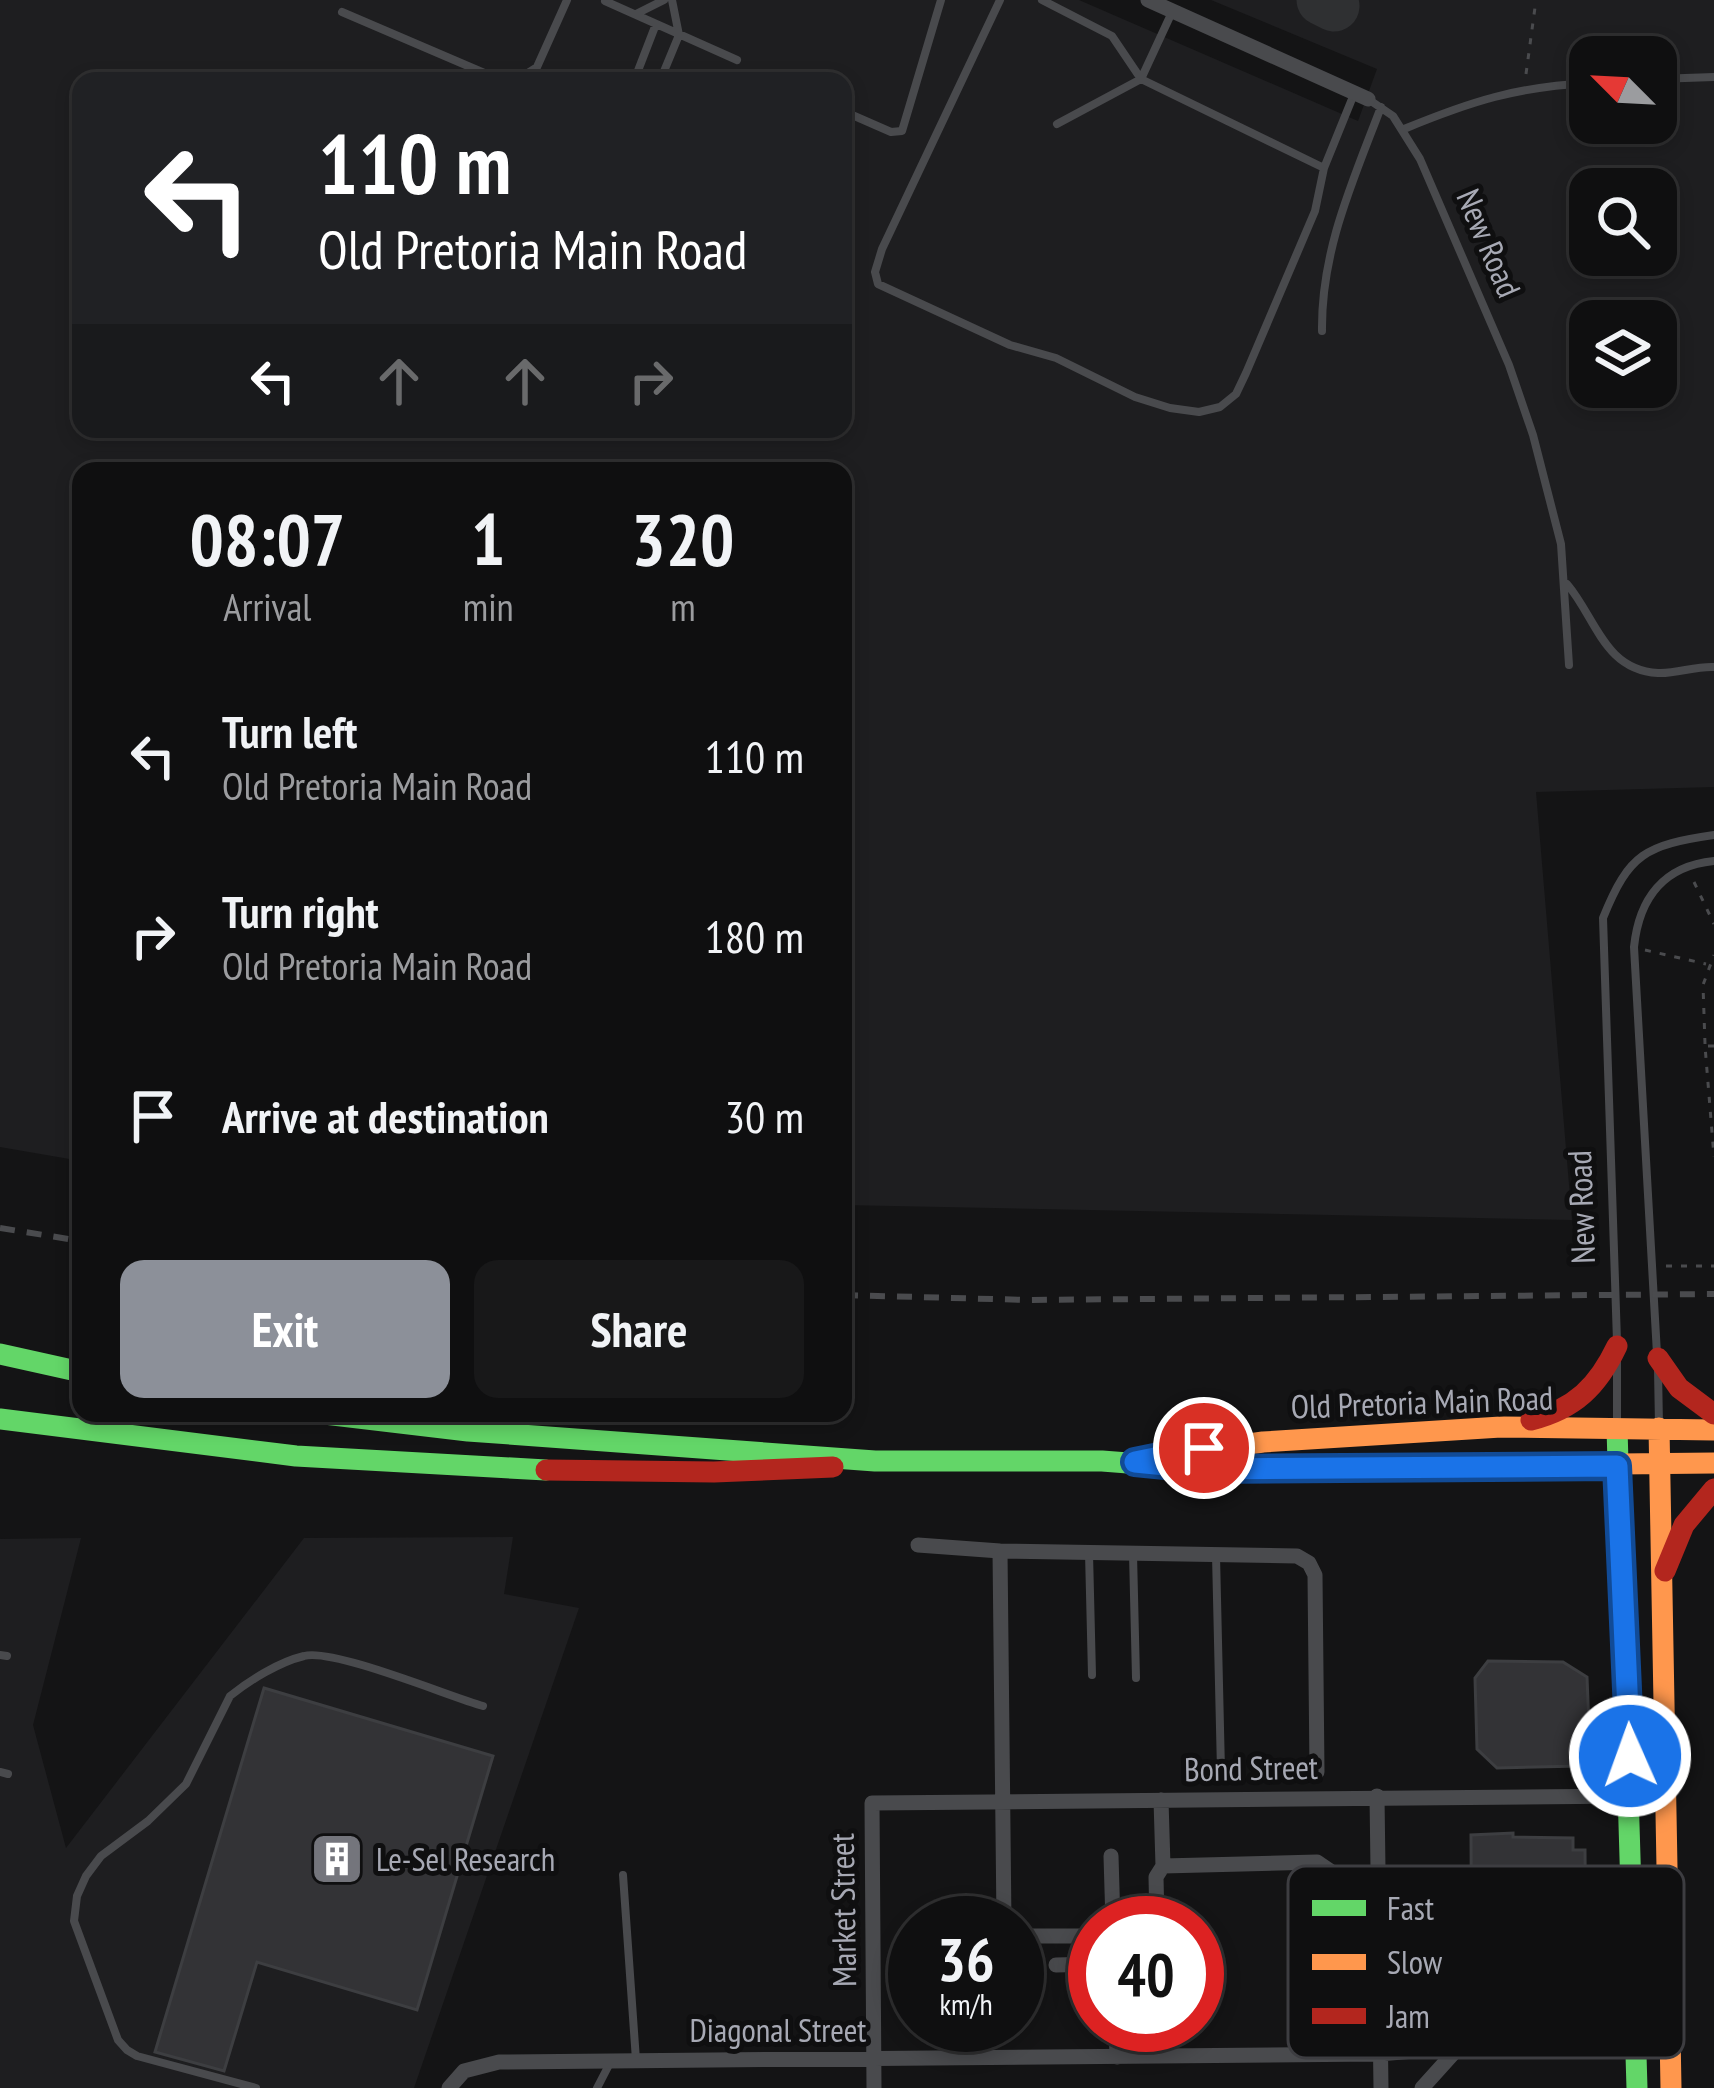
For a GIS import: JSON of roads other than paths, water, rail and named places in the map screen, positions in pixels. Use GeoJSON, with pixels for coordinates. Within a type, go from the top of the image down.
{"type":"FeatureCollection","features":[{"type":"Feature","properties":{"kind":"main road"},"geometry":{"type":"LineString","coordinates":[[1501,1427],[1558,1414],[1582,1402],[1602,1378],[1617,1346]]}},
{"type":"Feature","properties":{"kind":"main road"},"geometry":{"type":"LineString","coordinates":[[0,1354],[72,1370]]}},
{"type":"Feature","properties":{"kind":"main road"},"geometry":{"type":"LineString","coordinates":[[1658,1358],[1679,1388],[1714,1414]]}},
{"type":"Feature","properties":{"kind":"main road","name":"Old Pretoria Main Road"},"geometry":{"type":"LineString","coordinates":[[0,1419],[236,1452],[448,1468],[776,1472],[875,1461]]}},
{"type":"Feature","properties":{"kind":"main road","name":"Old Pretoria Main Road"},"geometry":{"type":"LineString","coordinates":[[392,1422],[875,1461],[1135,1462],[1206,1469],[1714,1463]]}},
{"type":"Feature","properties":{"kind":"main road","name":"Old Pretoria Main Road"},"geometry":{"type":"LineString","coordinates":[[1135,1462],[1263,1442],[1501,1427],[1714,1430]]}},
{"type":"Feature","properties":{"kind":"main road"},"geometry":{"type":"LineString","coordinates":[[1659,1428],[1665,1866]]}},
{"type":"Feature","properties":{"kind":"main road"},"geometry":{"type":"LineString","coordinates":[[1617,1429],[1632,1866]]}},
{"type":"Feature","properties":{"kind":"main road"},"geometry":{"type":"LineString","coordinates":[[1659,1594],[1684,1525],[1714,1489]]}},
{"type":"Feature","properties":{"kind":"main road"},"geometry":{"type":"LineString","coordinates":[[1636,2058],[1637,2088]]}},
{"type":"Feature","properties":{"kind":"main road"},"geometry":{"type":"LineString","coordinates":[[1670,2058],[1671,2088]]}},
{"type":"Feature","properties":{"kind":"street","name":"New Road"},"geometry":{"type":"LineString","coordinates":[[1148,0],[1368,100]]}},
{"type":"Feature","properties":{"kind":"street"},"geometry":{"type":"LineString","coordinates":[[918,1545],[1000,1551],[1297,1556],[1316,1574],[1317,1772]]}},
{"type":"Feature","properties":{"kind":"street"},"geometry":{"type":"LineString","coordinates":[[1000,1551],[1004,1896]]}},
{"type":"Feature","properties":{"kind":"street"},"geometry":{"type":"LineString","coordinates":[[1377,1796],[1377,1866]]}},
{"type":"Feature","properties":{"kind":"street","name":"Bond Street"},"geometry":{"type":"LineString","coordinates":[[872,1803],[1631,1796]]}},
{"type":"Feature","properties":{"kind":"street"},"geometry":{"type":"LineString","coordinates":[[1156,1896],[1156,1877],[1163,1866],[1162,1800]]}},
{"type":"Feature","properties":{"kind":"street","name":"Market Street"},"geometry":{"type":"LineString","coordinates":[[872,1803],[874,2088]]}},
{"type":"Feature","properties":{"kind":"street"},"geometry":{"type":"LineString","coordinates":[[1112,1856],[1113,1896]]}},
{"type":"Feature","properties":{"kind":"street"},"geometry":{"type":"LineString","coordinates":[[1163,1866],[1317,1862],[1326,1866]]}},
{"type":"Feature","properties":{"kind":"street"},"geometry":{"type":"LineString","coordinates":[[1056,1965],[1068,1965]]}},
{"type":"Feature","properties":{"kind":"street"},"geometry":{"type":"LineString","coordinates":[[1117,2052],[1117,2057]]}},
{"type":"Feature","properties":{"kind":"street","name":"Diagonal Street"},"geometry":{"type":"LineString","coordinates":[[449,2088],[464,2071],[499,2062],[1288,2054]]}},
{"type":"Feature","properties":{"kind":"street"},"geometry":{"type":"LineString","coordinates":[[1378,2058],[1381,2088]]}},
{"type":"Feature","properties":{"kind":"street"},"geometry":{"type":"LineString","coordinates":[[1422,2088],[1449,2058]]}},
{"type":"Feature","properties":{"kind":"lane"},"geometry":{"type":"LineString","coordinates":[[529,72],[537,67],[567,0]]}},
{"type":"Feature","properties":{"kind":"lane"},"geometry":{"type":"LineString","coordinates":[[635,14],[668,0],[680,34],[664,72]]}},
{"type":"Feature","properties":{"kind":"lane"},"geometry":{"type":"LineString","coordinates":[[852,115],[891,132],[902,131],[941,0]]}},
{"type":"Feature","properties":{"kind":"lane"},"geometry":{"type":"LineString","coordinates":[[1000,0],[878,260],[877,281],[885,291],[1010,345],[1056,358],[1153,404],[1184,412],[1211,411],[1228,403],[1246,373],[1315,211],[1324,168],[1368,100]]}},
{"type":"Feature","properties":{"kind":"lane"},"geometry":{"type":"LineString","coordinates":[[1042,0],[1112,36],[1142,79],[1324,168]]}},
{"type":"Feature","properties":{"kind":"lane"},"geometry":{"type":"LineString","coordinates":[[605,1],[737,60]]}},
{"type":"Feature","properties":{"kind":"lane"},"geometry":{"type":"LineString","coordinates":[[1057,124],[1142,79],[1173,10]]}},
{"type":"Feature","properties":{"kind":"lane"},"geometry":{"type":"LineString","coordinates":[[342,12],[481,72]]}},
{"type":"Feature","properties":{"kind":"lane"},"geometry":{"type":"LineString","coordinates":[[637,72],[656,24]]}},
{"type":"Feature","properties":{"kind":"lane"},"geometry":{"type":"LineString","coordinates":[[1677,78],[1714,76]]}},
{"type":"Feature","properties":{"kind":"lane"},"geometry":{"type":"LineString","coordinates":[[1404,130],[1524,87],[1569,84]]}},
{"type":"Feature","properties":{"kind":"lane"},"geometry":{"type":"LineString","coordinates":[[1322,331],[1323,280],[1368,100]]}},
{"type":"Feature","properties":{"kind":"lane","name":"New Road"},"geometry":{"type":"LineString","coordinates":[[1368,100],[1393,116],[1404,130],[1432,184],[1534,435],[1561,544],[1569,665]]}},
{"type":"Feature","properties":{"kind":"lane"},"geometry":{"type":"LineString","coordinates":[[1565,583],[1606,648],[1621,660],[1658,674],[1714,667]]}},
{"type":"Feature","properties":{"kind":"lane","name":"New Road"},"geometry":{"type":"LineString","coordinates":[[1617,1429],[1603,918],[1618,879],[1640,856],[1671,841],[1714,835]]}},
{"type":"Feature","properties":{"kind":"lane","name":"New Road"},"geometry":{"type":"LineString","coordinates":[[1659,1428],[1634,947],[1637,916],[1659,884],[1687,865],[1714,861]]}},
{"type":"Feature","properties":{"kind":"lane"},"geometry":{"type":"LineString","coordinates":[[1089,1552],[1092,1675]]}},
{"type":"Feature","properties":{"kind":"lane"},"geometry":{"type":"LineString","coordinates":[[1133,1552],[1136,1678]]}},
{"type":"Feature","properties":{"kind":"lane"},"geometry":{"type":"LineString","coordinates":[[1216,1554],[1221,1772]]}},
{"type":"Feature","properties":{"kind":"lane"},"geometry":{"type":"LineString","coordinates":[[256,2088],[137,2056],[118,2040],[74,1921],[86,1876],[101,1856],[148,1821],[186,1784],[230,1696],[307,1655],[356,1664],[483,1706]]}},
{"type":"Feature","properties":{"kind":"lane"},"geometry":{"type":"LineString","coordinates":[[623,1875],[636,2061]]}},
{"type":"Feature","properties":{"kind":"lane"},"geometry":{"type":"LineString","coordinates":[[597,2088],[611,2061]]}},
{"type":"Feature","properties":{"kind":"railway"},"geometry":{"type":"LineString","coordinates":[[0,1228],[72,1240]]}},
{"type":"Feature","properties":{"kind":"railway"},"geometry":{"type":"LineString","coordinates":[[852,1295],[1029,1300],[1714,1294]]}},
{"type":"Feature","properties":{"kind":"place","name":"Le-Sel Research"},"geometry":{"type":"Point","coordinates":[337,1859]}}]}
